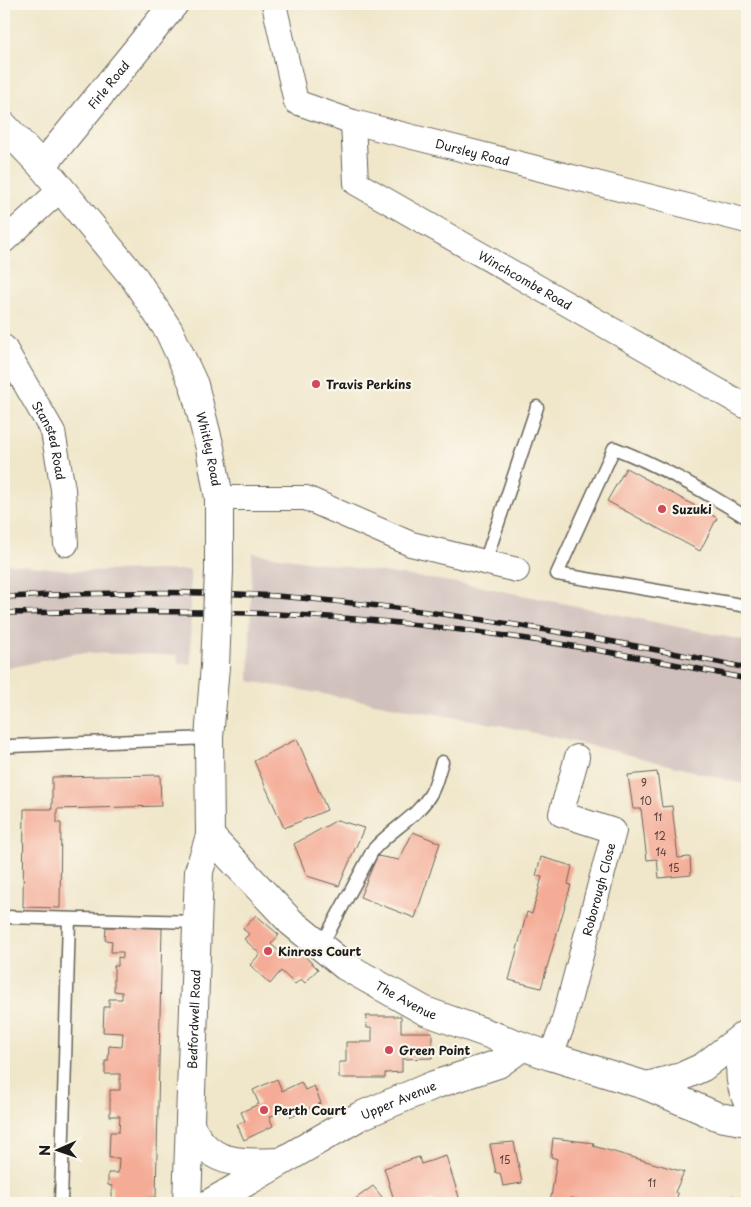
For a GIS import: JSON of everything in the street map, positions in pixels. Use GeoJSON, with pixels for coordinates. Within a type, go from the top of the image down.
{"type":"FeatureCollection","features":[{"type":"Feature","properties":{"kind":"main road","name":"Firle Road"},"geometry":{"type":"LineString","coordinates":[[42,166],[174,4]]}},
{"type":"Feature","properties":{"kind":"main road","name":"Whitley Road"},"geometry":{"type":"LineString","coordinates":[[4,126],[42,166],[135,279],[169,331],[194,385],[218,498],[219,571],[215,666],[209,738],[210,836]]}},
{"type":"Feature","properties":{"kind":"main road","name":"Bedfordwell Road"},"geometry":{"type":"LineString","coordinates":[[187,1203],[199,871],[210,836]]}},
{"type":"Feature","properties":{"kind":"main road","name":"The Avenue"},"geometry":{"type":"LineString","coordinates":[[210,836],[291,922],[345,966],[425,1011],[522,1047],[647,1086],[719,1117],[747,1122]]}},
{"type":"Feature","properties":{"kind":"main road"},"geometry":{"type":"LineString","coordinates":[[647,1086],[681,1077],[703,1068],[747,1033]]}},
{"type":"Feature","properties":{"kind":"main road"},"geometry":{"type":"LineString","coordinates":[[747,1040],[740,1060],[741,1079],[747,1100]]}},
{"type":"Feature","properties":{"kind":"main road","name":"Upper Avenue"},"geometry":{"type":"LineString","coordinates":[[210,1203],[360,1116],[434,1085],[498,1064],[522,1047]]}},
{"type":"Feature","properties":{"kind":"main road","name":"Upper Avenue"},"geometry":{"type":"LineString","coordinates":[[190,1125],[196,1139],[218,1157],[249,1163],[278,1162]]}},
{"type":"Feature","properties":{"kind":"street","name":"Dursley Road"},"geometry":{"type":"LineString","coordinates":[[274,4],[296,102],[352,122],[747,221]]}},
{"type":"Feature","properties":{"kind":"street","name":"Winchcombe Road"},"geometry":{"type":"LineString","coordinates":[[352,122],[356,183],[747,407]]}},
{"type":"Feature","properties":{"kind":"street"},"geometry":{"type":"LineString","coordinates":[[4,241],[60,189]]}},
{"type":"Feature","properties":{"kind":"street","name":"Stansted Road"},"geometry":{"type":"LineString","coordinates":[[7,354],[53,432],[63,489],[66,544]]}},
{"type":"Feature","properties":{"kind":"street"},"geometry":{"type":"LineString","coordinates":[[218,498],[306,498],[410,544],[517,570]]}},
{"type":"Feature","properties":{"kind":"street","name":"Roborough Close"},"geometry":{"type":"LineString","coordinates":[[550,1056],[562,1027],[614,831],[561,814],[577,757]]}},
{"type":"Feature","properties":{"kind":"lane"},"geometry":{"type":"LineString","coordinates":[[485,562],[537,407]]}},
{"type":"Feature","properties":{"kind":"lane"},"geometry":{"type":"LineString","coordinates":[[747,518],[695,486],[647,461],[614,448],[557,574],[747,606]]}},
{"type":"Feature","properties":{"kind":"lane"},"geometry":{"type":"LineString","coordinates":[[4,748],[11,746],[209,738]]}},
{"type":"Feature","properties":{"kind":"lane"},"geometry":{"type":"LineString","coordinates":[[321,946],[373,850],[385,836],[413,815],[430,795],[442,762]]}},
{"type":"Feature","properties":{"kind":"lane"},"geometry":{"type":"LineString","coordinates":[[4,917],[196,922]]}},
{"type":"Feature","properties":{"kind":"lane"},"geometry":{"type":"LineString","coordinates":[[61,1203],[69,919]]}},
{"type":"Feature","properties":{"kind":"shaded area"},"geometry":{"type":"Polygon","coordinates":[[[252,553],[478,586],[747,641],[747,785],[614,751],[499,725],[249,681],[252,553]]]}},
{"type":"Feature","properties":{"kind":"shaded area"},"geometry":{"type":"Polygon","coordinates":[[[4,563],[77,571],[190,570],[191,664],[178,664],[177,655],[78,653],[4,669],[4,563]]]}},
{"type":"Feature","properties":{"kind":"building","name":"Suzuki"},"geometry":{"type":"Polygon","coordinates":[[[626,468],[717,518],[700,551],[607,501],[626,468]]]}},
{"type":"Feature","properties":{"kind":"building"},"geometry":{"type":"Polygon","coordinates":[[[297,739],[327,810],[284,828],[254,761],[297,739]]]}},
{"type":"Feature","properties":{"kind":"building"},"geometry":{"type":"Polygon","coordinates":[[[657,772],[662,807],[672,806],[678,858],[690,857],[691,875],[659,878],[657,859],[647,860],[641,809],[633,809],[628,775],[657,772]]]}},
{"type":"Feature","properties":{"kind":"building"},"geometry":{"type":"Polygon","coordinates":[[[160,775],[161,806],[57,809],[57,823],[61,823],[60,908],[23,907],[24,809],[52,809],[52,777],[160,775]]]}},
{"type":"Feature","properties":{"kind":"building"},"geometry":{"type":"Polygon","coordinates":[[[337,820],[364,828],[339,886],[307,876],[294,844],[337,820]]]}},
{"type":"Feature","properties":{"kind":"building"},"geometry":{"type":"Polygon","coordinates":[[[413,832],[440,843],[415,918],[360,897],[377,856],[399,860],[413,832]]]}},
{"type":"Feature","properties":{"kind":"building"},"geometry":{"type":"Polygon","coordinates":[[[541,857],[572,866],[568,884],[571,885],[541,988],[509,980],[527,912],[532,914],[542,877],[536,876],[541,857]]]}},
{"type":"Feature","properties":{"kind":"building","name":"Kinross Court"},"geometry":{"type":"Polygon","coordinates":[[[256,915],[279,935],[271,944],[288,959],[297,949],[318,969],[305,983],[301,979],[295,984],[281,971],[270,984],[250,965],[260,954],[244,939],[249,934],[243,929],[256,915]]]}},
{"type":"Feature","properties":{"kind":"building"},"geometry":{"type":"Polygon","coordinates":[[[106,927],[162,928],[156,1197],[147,1198],[147,1203],[112,1203],[112,1186],[108,1185],[108,1173],[118,1173],[119,1158],[109,1158],[110,1132],[119,1132],[120,1116],[110,1116],[110,1090],[120,1090],[120,1074],[105,1074],[105,1061],[108,1061],[109,1046],[122,1047],[123,1033],[103,1032],[104,1007],[109,1007],[109,999],[122,999],[122,992],[114,991],[114,966],[118,966],[118,957],[123,958],[123,952],[111,952],[112,941],[105,940],[106,927]]]}},
{"type":"Feature","properties":{"kind":"building","name":"Green Point"},"geometry":{"type":"Polygon","coordinates":[[[366,1016],[401,1016],[401,1032],[432,1032],[432,1058],[402,1059],[402,1072],[385,1073],[385,1078],[339,1078],[339,1062],[346,1062],[346,1042],[372,1042],[372,1028],[367,1028],[366,1016]]]}},
{"type":"Feature","properties":{"kind":"building","name":"Perth Court"},"geometry":{"type":"Polygon","coordinates":[[[277,1079],[282,1091],[301,1082],[305,1090],[314,1086],[321,1103],[291,1117],[288,1108],[269,1117],[273,1126],[244,1140],[237,1124],[245,1121],[241,1112],[259,1104],[253,1090],[277,1079]]]}},
{"type":"Feature","properties":{"kind":"building"},"geometry":{"type":"Polygon","coordinates":[[[553,1138],[594,1143],[593,1146],[684,1172],[675,1192],[678,1194],[675,1203],[599,1203],[571,1198],[571,1203],[550,1203],[557,1159],[551,1157],[553,1138]]]}},
{"type":"Feature","properties":{"kind":"building"},"geometry":{"type":"Polygon","coordinates":[[[514,1142],[522,1183],[503,1186],[500,1173],[496,1173],[490,1144],[514,1142]]]}},
{"type":"Feature","properties":{"kind":"building"},"geometry":{"type":"Polygon","coordinates":[[[446,1156],[459,1197],[441,1203],[434,1203],[433,1199],[420,1203],[395,1203],[384,1168],[419,1157],[421,1164],[446,1156]]]}},
{"type":"Feature","properties":{"kind":"building"},"geometry":{"type":"Polygon","coordinates":[[[373,1186],[387,1203],[350,1203],[373,1186]]]}},
{"type":"Feature","properties":{"kind":"building"},"geometry":{"type":"Polygon","coordinates":[[[733,1196],[738,1200],[739,1197],[747,1203],[728,1203],[733,1196]]]}},
{"type":"Feature","properties":{"kind":"railway"},"geometry":{"type":"LineString","coordinates":[[4,597],[106,593],[174,593],[242,594],[335,601],[513,624],[747,668]]}},
{"type":"Feature","properties":{"kind":"railway"},"geometry":{"type":"LineString","coordinates":[[4,613],[208,612],[336,617],[395,622],[572,646],[747,679]]}},
{"type":"Feature","properties":{"kind":"place","name":"Travis Perkins"},"geometry":{"type":"Point","coordinates":[316,384]}},
{"type":"Feature","properties":{"kind":"place","name":"Suzuki"},"geometry":{"type":"Point","coordinates":[662,509]}},
{"type":"Feature","properties":{"kind":"place","name":"Kinross Court"},"geometry":{"type":"Point","coordinates":[268,951]}},
{"type":"Feature","properties":{"kind":"place","name":"Green Point"},"geometry":{"type":"Point","coordinates":[389,1050]}},
{"type":"Feature","properties":{"kind":"place","name":"Perth Court"},"geometry":{"type":"Point","coordinates":[264,1110]}}]}
